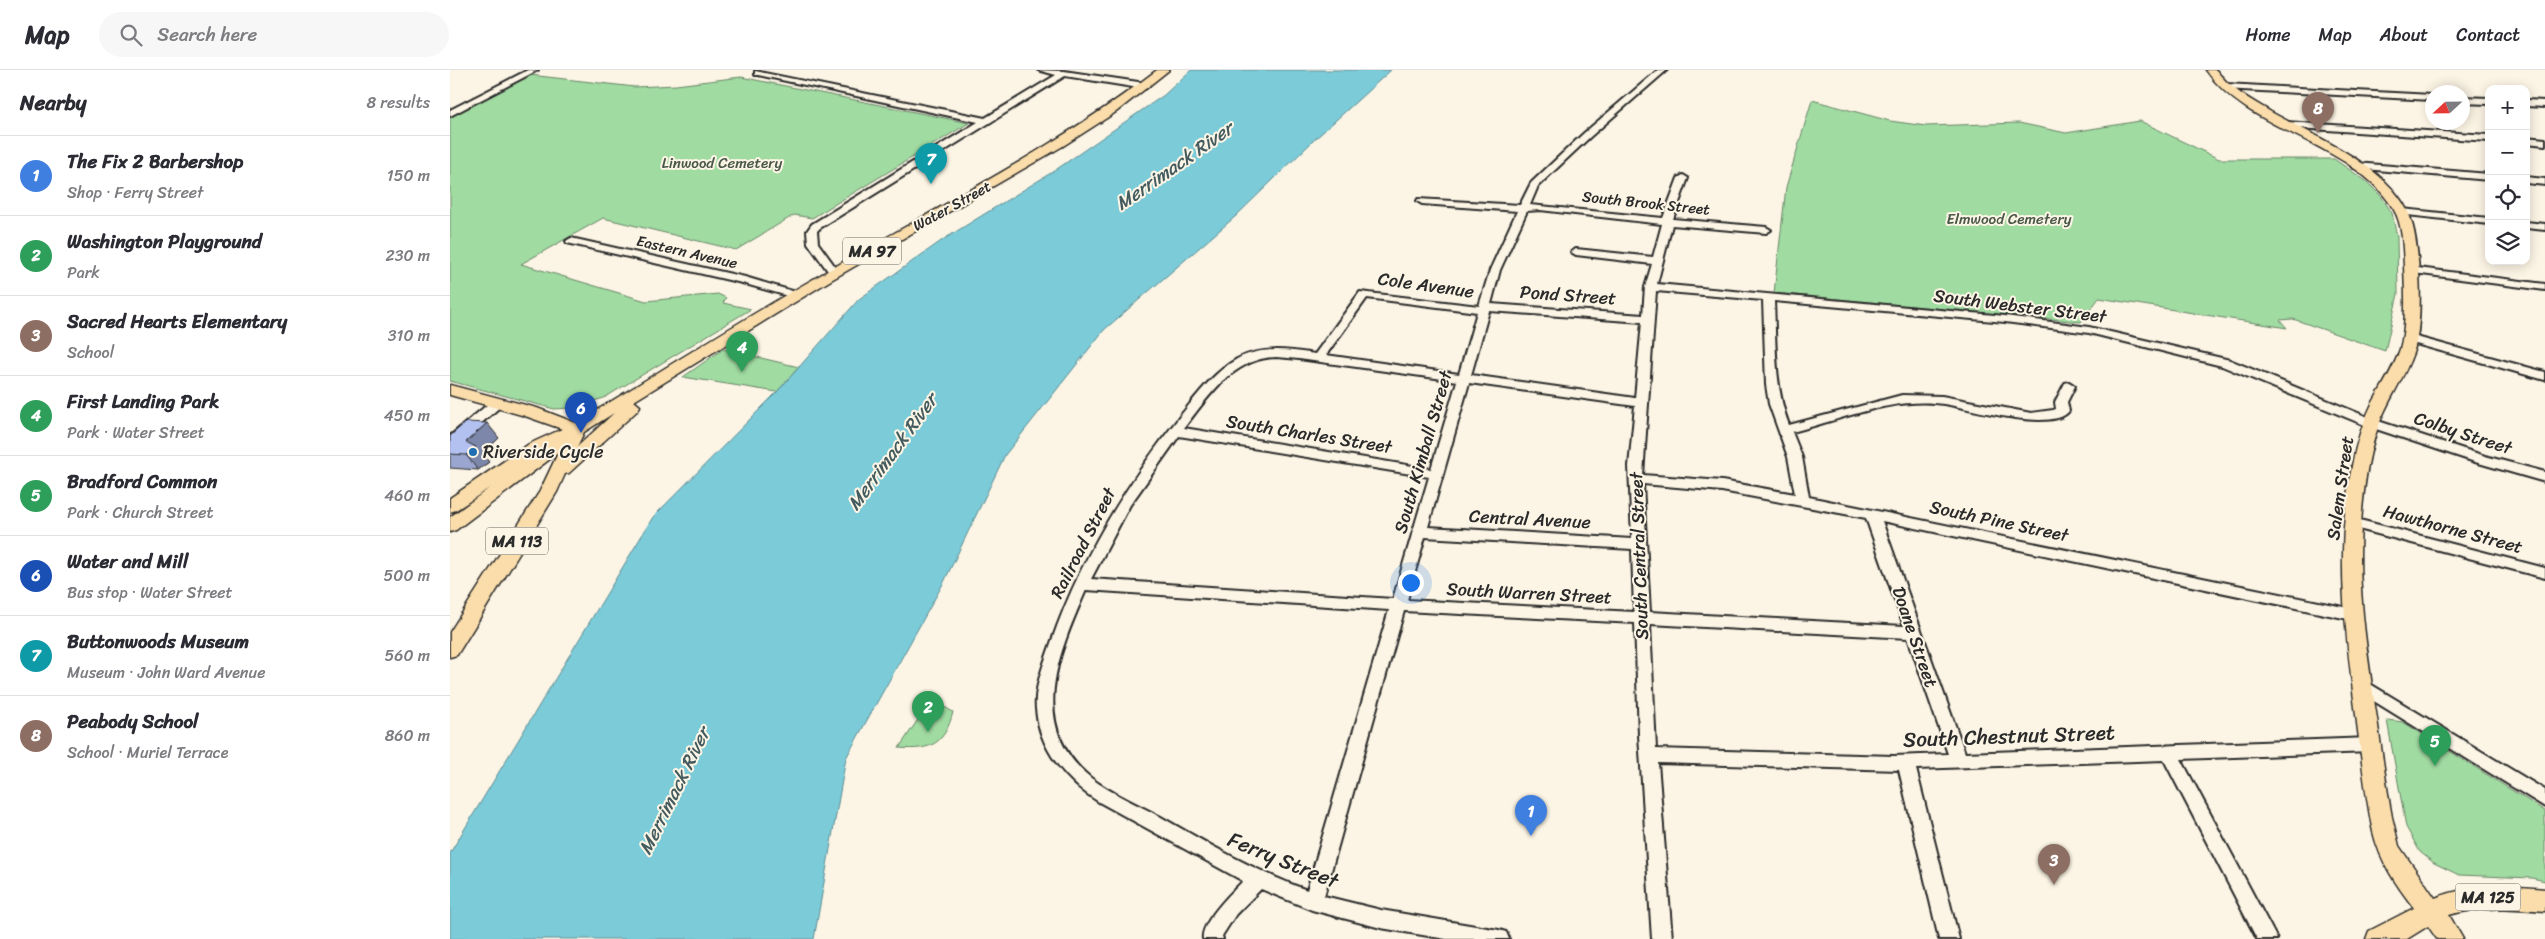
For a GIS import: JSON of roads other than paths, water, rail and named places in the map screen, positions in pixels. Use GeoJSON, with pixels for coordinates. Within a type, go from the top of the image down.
{"type":"FeatureCollection","features":[{"type":"Feature","properties":{"kind":"main road","name":"Water Street"},"geometry":{"type":"LineString","coordinates":[[450,649],[556,476],[577,429],[795,295],[1104,116],[1164,70]]}},
{"type":"Feature","properties":{"kind":"main road","name":"Salem Street"},"geometry":{"type":"LineString","coordinates":[[2212,70],[2226,87],[2246,102],[2356,166],[2385,189],[2402,212],[2408,233],[2413,305],[2409,339],[2406,351],[2371,424],[2362,460],[2352,522],[2350,587],[2362,685],[2388,848],[2405,878],[2434,912],[2451,939]]}},
{"type":"Feature","properties":{"kind":"main road","name":"Water Street"},"geometry":{"type":"LineString","coordinates":[[556,476],[608,426],[682,364]]}},
{"type":"Feature","properties":{"kind":"main road"},"geometry":{"type":"LineString","coordinates":[[450,390],[577,429]]}},
{"type":"Feature","properties":{"kind":"main road","name":"MA 97"},"geometry":{"type":"LineString","coordinates":[[450,506],[535,448],[577,429]]}},
{"type":"Feature","properties":{"kind":"main road","name":"MA 97"},"geometry":{"type":"LineString","coordinates":[[450,526],[520,475],[577,429]]}},
{"type":"Feature","properties":{"kind":"main road","name":"MA 125"},"geometry":{"type":"LineString","coordinates":[[2378,939],[2445,905],[2486,897],[2545,900]]}},
{"type":"Feature","properties":{"kind":"street"},"geometry":{"type":"LineString","coordinates":[[450,113],[534,70]]}},
{"type":"Feature","properties":{"kind":"street"},"geometry":{"type":"LineString","coordinates":[[1042,70],[1145,86]]}},
{"type":"Feature","properties":{"kind":"street"},"geometry":{"type":"LineString","coordinates":[[1094,78],[1105,70]]}},
{"type":"Feature","properties":{"kind":"street","name":"South Kimball Street"},"geometry":{"type":"LineString","coordinates":[[1312,901],[1496,270],[1534,185],[1546,172],[1663,70]]}},
{"type":"Feature","properties":{"kind":"street"},"geometry":{"type":"LineString","coordinates":[[761,72],[986,121]]}},
{"type":"Feature","properties":{"kind":"street"},"geometry":{"type":"LineString","coordinates":[[834,272],[813,243],[812,231],[816,226],[1064,74]]}},
{"type":"Feature","properties":{"kind":"street"},"geometry":{"type":"LineString","coordinates":[[2226,87],[2425,98]]}},
{"type":"Feature","properties":{"kind":"street"},"geometry":{"type":"LineString","coordinates":[[2470,100],[2485,101]]}},
{"type":"Feature","properties":{"kind":"street"},"geometry":{"type":"LineString","coordinates":[[2530,103],[2545,104]]}},
{"type":"Feature","properties":{"kind":"street"},"geometry":{"type":"LineString","coordinates":[[2286,125],[2485,138]]}},
{"type":"Feature","properties":{"kind":"street"},"geometry":{"type":"LineString","coordinates":[[2530,140],[2545,142]]}},
{"type":"Feature","properties":{"kind":"street"},"geometry":{"type":"LineString","coordinates":[[2356,166],[2485,177]]}},
{"type":"Feature","properties":{"kind":"street","name":"South Central Street"},"geometry":{"type":"LineString","coordinates":[[1662,939],[1641,618],[1636,479],[1640,403],[1651,287],[1671,208],[1683,178]]}},
{"type":"Feature","properties":{"kind":"street"},"geometry":{"type":"LineString","coordinates":[[2530,180],[2545,182]]}},
{"type":"Feature","properties":{"kind":"street","name":"South Brook Street"},"geometry":{"type":"LineString","coordinates":[[1422,201],[1508,209],[1540,207],[1669,222],[1766,230]]}},
{"type":"Feature","properties":{"kind":"street"},"geometry":{"type":"LineString","coordinates":[[2402,212],[2485,221]]}},
{"type":"Feature","properties":{"kind":"street"},"geometry":{"type":"LineString","coordinates":[[2530,225],[2545,227]]}},
{"type":"Feature","properties":{"kind":"street","name":"Eastern Avenue"},"geometry":{"type":"LineString","coordinates":[[571,241],[745,280],[795,295]]}},
{"type":"Feature","properties":{"kind":"street"},"geometry":{"type":"LineString","coordinates":[[1576,252],[1658,262]]}},
{"type":"Feature","properties":{"kind":"street"},"geometry":{"type":"LineString","coordinates":[[2410,270],[2545,287]]}},
{"type":"Feature","properties":{"kind":"street","name":"South Webster Street"},"geometry":{"type":"LineString","coordinates":[[1651,287],[2014,320],[2089,330],[2226,363],[2371,424]]}},
{"type":"Feature","properties":{"kind":"street","name":"Cole Avenue"},"geometry":{"type":"LineString","coordinates":[[1318,358],[1364,294],[1485,308]]}},
{"type":"Feature","properties":{"kind":"street"},"geometry":{"type":"LineString","coordinates":[[1768,297],[1772,385],[1775,404],[1795,457],[1803,500]]}},
{"type":"Feature","properties":{"kind":"street","name":"Pond Street"},"geometry":{"type":"LineString","coordinates":[[1485,308],[1648,319]]}},
{"type":"Feature","properties":{"kind":"street"},"geometry":{"type":"LineString","coordinates":[[2409,339],[2480,360],[2545,376]]}},
{"type":"Feature","properties":{"kind":"street","name":"Railroad Street"},"geometry":{"type":"LineString","coordinates":[[1072,770],[1053,740],[1044,708],[1047,680],[1064,621],[1095,552],[1117,511],[1141,474],[1175,431],[1205,394],[1228,371],[1247,359],[1267,354],[1318,358]]}},
{"type":"Feature","properties":{"kind":"street"},"geometry":{"type":"LineString","coordinates":[[1318,358],[1640,403]]}},
{"type":"Feature","properties":{"kind":"street"},"geometry":{"type":"LineString","coordinates":[[1786,430],[1902,399],[1942,400],[2031,417],[2043,416],[2062,411],[2061,402],[2069,386]]}},
{"type":"Feature","properties":{"kind":"street"},"geometry":{"type":"LineString","coordinates":[[450,443],[497,404]]}},
{"type":"Feature","properties":{"kind":"street","name":"Colby Street"},"geometry":{"type":"LineString","coordinates":[[2371,424],[2480,459],[2545,477]]}},
{"type":"Feature","properties":{"kind":"street","name":"South Charles Street"},"geometry":{"type":"LineString","coordinates":[[1175,431],[1436,474]]}},
{"type":"Feature","properties":{"kind":"street","name":"South Pine Street"},"geometry":{"type":"LineString","coordinates":[[1636,479],[1722,486],[1803,500],[2352,614]]}},
{"type":"Feature","properties":{"kind":"street","name":"Doane Street"},"geometry":{"type":"LineString","coordinates":[[1872,514],[1958,760]]}},
{"type":"Feature","properties":{"kind":"street","name":"Hawthorne Street"},"geometry":{"type":"LineString","coordinates":[[2352,522],[2545,573]]}},
{"type":"Feature","properties":{"kind":"street","name":"Central Avenue"},"geometry":{"type":"LineString","coordinates":[[1419,532],[1638,544]]}},
{"type":"Feature","properties":{"kind":"street","name":"South Warren Street"},"geometry":{"type":"LineString","coordinates":[[1082,584],[1398,605],[1913,632]]}},
{"type":"Feature","properties":{"kind":"street"},"geometry":{"type":"LineString","coordinates":[[2362,685],[2545,799]]}},
{"type":"Feature","properties":{"kind":"street","name":"South Chestnut Street"},"geometry":{"type":"LineString","coordinates":[[1649,756],[1906,762],[2371,745]]}},
{"type":"Feature","properties":{"kind":"street"},"geometry":{"type":"LineString","coordinates":[[2168,752],[2267,939]]}},
{"type":"Feature","properties":{"kind":"street"},"geometry":{"type":"LineString","coordinates":[[1906,762],[1948,939]]}},
{"type":"Feature","properties":{"kind":"street","name":"Ferry Street"},"geometry":{"type":"LineString","coordinates":[[1072,770],[1086,783],[1122,806],[1217,860],[1312,901],[1372,916],[1499,939]]}},
{"type":"Feature","properties":{"kind":"street"},"geometry":{"type":"LineString","coordinates":[[1213,939],[1212,935],[1230,908],[1258,879]]}},
{"type":"Feature","properties":{"kind":"water","name":"Merrimack River"},"geometry":{"type":"Polygon","coordinates":[[[1191,70],[1391,70],[1314,140],[1236,216],[1104,330],[1005,455],[944,582],[846,758],[814,939],[450,939],[450,853],[653,517],[777,392],[859,299],[944,239],[1054,171],[1164,95],[1191,70]]]}},
{"type":"Feature","properties":{"kind":"place","name":"Peabody School"},"geometry":{"type":"Point","coordinates":[2318,133]}},
{"type":"Feature","properties":{"kind":"place","name":"Buttonwoods Museum"},"geometry":{"type":"Point","coordinates":[931,184]}},
{"type":"Feature","properties":{"kind":"place","name":"First Landing Park"},"geometry":{"type":"Point","coordinates":[742,372]}},
{"type":"Feature","properties":{"kind":"place","name":"Water and Mill"},"geometry":{"type":"Point","coordinates":[581,433]}},
{"type":"Feature","properties":{"kind":"place","name":"Riverside Cycle"},"geometry":{"type":"Point","coordinates":[473,452]}},
{"type":"Feature","properties":{"kind":"place","name":"Washington Playground"},"geometry":{"type":"Point","coordinates":[928,732]}},
{"type":"Feature","properties":{"kind":"place","name":"Bradford Common"},"geometry":{"type":"Point","coordinates":[2435,766]}},
{"type":"Feature","properties":{"kind":"place","name":"The Fix 2 Barbershop"},"geometry":{"type":"Point","coordinates":[1531,836]}},
{"type":"Feature","properties":{"kind":"place","name":"Sacred Hearts Elementary"},"geometry":{"type":"Point","coordinates":[2054,885]}},
{"type":"Feature","properties":{"kind":"park label","name":"Linwood Cemetery"},"geometry":{"type":"Point","coordinates":[722,163]}},
{"type":"Feature","properties":{"kind":"park label","name":"Elmwood Cemetery"},"geometry":{"type":"Point","coordinates":[2009,219]}}]}
